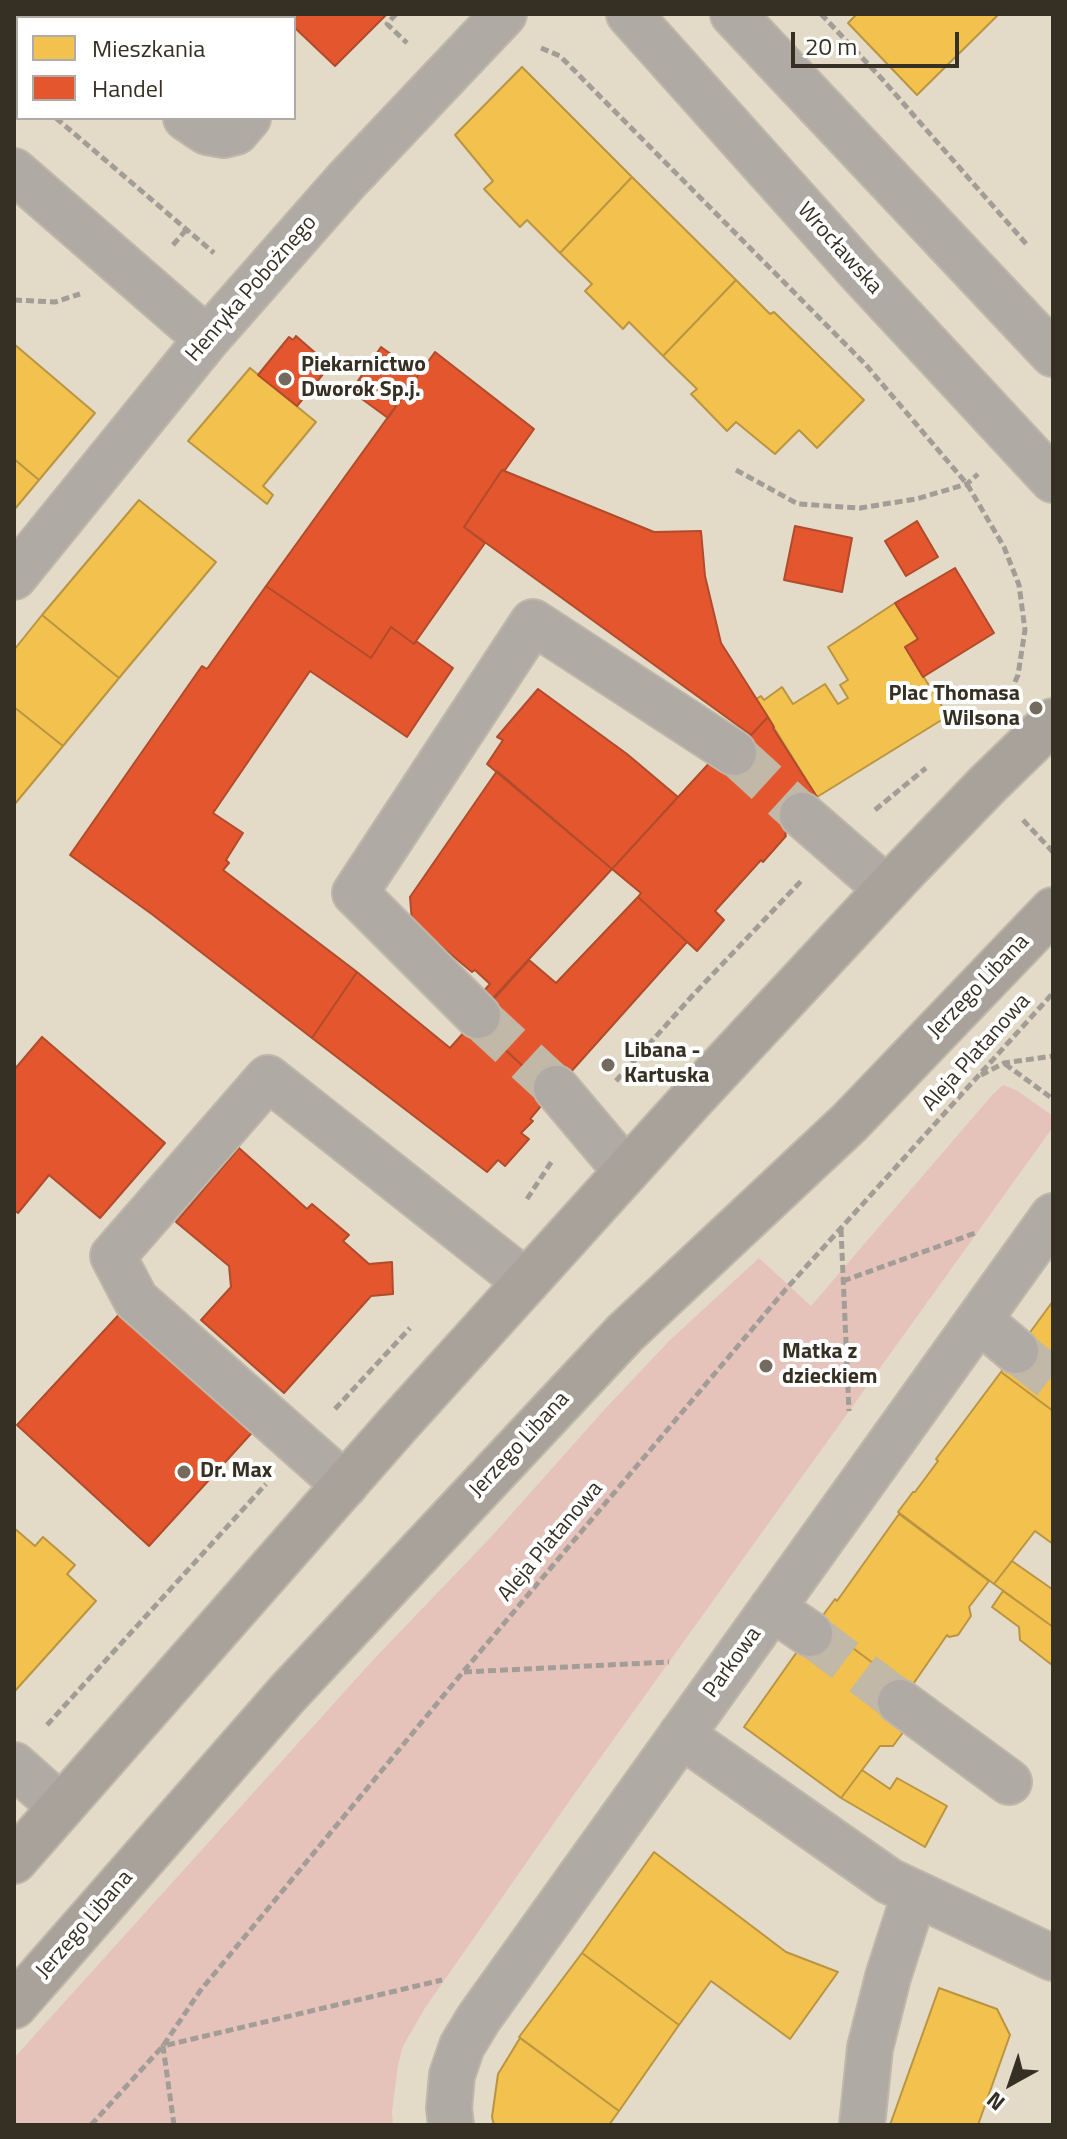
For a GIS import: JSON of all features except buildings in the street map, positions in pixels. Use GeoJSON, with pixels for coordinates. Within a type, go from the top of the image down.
{"type":"FeatureCollection","features":[{"type":"Feature","properties":{"kind":"main road"},"geometry":{"type":"LineString","coordinates":[[14,1861],[626,1171],[887,889],[1046,727]]}},
{"type":"Feature","properties":{"kind":"main road","name":"Jerzego Libana"},"geometry":{"type":"LineString","coordinates":[[14,2006],[288,1693],[625,1333],[850,1122],[1053,910]]}},
{"type":"Feature","properties":{"kind":"street","name":"Henryka Pobożnego"},"geometry":{"type":"LineString","coordinates":[[14,577],[207,339],[346,181],[504,14]]}},
{"type":"Feature","properties":{"kind":"street","name":"Wrocławska"},"geometry":{"type":"LineString","coordinates":[[629,14],[860,272],[1053,480]]}},
{"type":"Feature","properties":{"kind":"street"},"geometry":{"type":"LineString","coordinates":[[733,14],[1053,354]]}},
{"type":"Feature","properties":{"kind":"street"},"geometry":{"type":"LineString","coordinates":[[189,120],[207,132],[224,135],[236,132],[246,120]]}},
{"type":"Feature","properties":{"kind":"street"},"geometry":{"type":"LineString","coordinates":[[14,171],[207,339]]}},
{"type":"Feature","properties":{"kind":"street"},"geometry":{"type":"LineString","coordinates":[[478,1016],[355,893],[533,622],[734,753]]}},
{"type":"Feature","properties":{"kind":"street"},"geometry":{"type":"LineString","coordinates":[[802,815],[887,889]]}},
{"type":"Feature","properties":{"kind":"street"},"geometry":{"type":"LineString","coordinates":[[345,1485],[136,1300],[113,1256],[268,1078],[526,1282]]}},
{"type":"Feature","properties":{"kind":"street"},"geometry":{"type":"LineString","coordinates":[[556,1088],[626,1171]]}},
{"type":"Feature","properties":{"kind":"street","name":"Parkowa"},"geometry":{"type":"LineString","coordinates":[[451,2125],[452,2075],[462,2046],[479,2018],[1053,1216]]}},
{"type":"Feature","properties":{"kind":"street"},"geometry":{"type":"LineString","coordinates":[[979,1320],[1016,1351]]}},
{"type":"Feature","properties":{"kind":"street"},"geometry":{"type":"LineString","coordinates":[[772,1608],[810,1634]]}},
{"type":"Feature","properties":{"kind":"street"},"geometry":{"type":"LineString","coordinates":[[900,1702],[1009,1782]]}},
{"type":"Feature","properties":{"kind":"street"},"geometry":{"type":"LineString","coordinates":[[681,1735],[889,1881],[1053,1958]]}},
{"type":"Feature","properties":{"kind":"street"},"geometry":{"type":"LineString","coordinates":[[14,1765],[61,1807]]}},
{"type":"Feature","properties":{"kind":"street"},"geometry":{"type":"LineString","coordinates":[[862,2125],[870,2048],[888,1977],[915,1893]]}},
{"type":"Feature","properties":{"kind":"path"},"geometry":{"type":"LineString","coordinates":[[396,14],[387,24],[408,44]]}},
{"type":"Feature","properties":{"kind":"path"},"geometry":{"type":"LineString","coordinates":[[821,14],[1035,255]]}},
{"type":"Feature","properties":{"kind":"path"},"geometry":{"type":"LineString","coordinates":[[560,56],[866,365],[967,484],[1004,547],[1019,585],[1025,630],[1018,675],[1010,693]]}},
{"type":"Feature","properties":{"kind":"path"},"geometry":{"type":"LineString","coordinates":[[14,300],[55,302],[90,291]]}},
{"type":"Feature","properties":{"kind":"path"},"geometry":{"type":"LineString","coordinates":[[736,470],[798,504],[860,508],[916,499],[967,484]]}},
{"type":"Feature","properties":{"kind":"path","name":"Aleja Platanowa"},"geometry":{"type":"LineString","coordinates":[[91,2125],[163,2046],[200,1991],[463,1672],[786,1289],[1053,993]]}},
{"type":"Feature","properties":{"kind":"path"},"geometry":{"type":"LineString","coordinates":[[976,1078],[1004,1063],[1053,1056]]}},
{"type":"Feature","properties":{"kind":"path"},"geometry":{"type":"LineString","coordinates":[[1004,1063],[1053,1099]]}},
{"type":"Feature","properties":{"kind":"path"},"geometry":{"type":"LineString","coordinates":[[841,1228],[849,1419]]}},
{"type":"Feature","properties":{"kind":"path"},"geometry":{"type":"LineString","coordinates":[[843,1281],[978,1232]]}},
{"type":"Feature","properties":{"kind":"path"},"geometry":{"type":"LineString","coordinates":[[463,1672],[736,1659]]}},
{"type":"Feature","properties":{"kind":"path"},"geometry":{"type":"LineString","coordinates":[[174,2125],[163,2046],[520,1960]]}},
{"type":"Feature","properties":{"kind":"shaded area"},"geometry":{"type":"Polygon","coordinates":[[[1003,1085],[1016,1090],[1053,1116],[1053,1127],[575,1793],[425,2008],[403,2046],[392,2112],[393,2125],[14,2125],[14,2058],[373,1660],[491,1537],[669,1341],[759,1258],[811,1306],[1003,1085]]]}},
{"type":"Feature","properties":{"kind":"tunnel"},"geometry":{"type":"LineString","coordinates":[[734,753],[802,815]]}},
{"type":"Feature","properties":{"kind":"tunnel"},"geometry":{"type":"LineString","coordinates":[[478,1016],[556,1088]]}},
{"type":"Feature","properties":{"kind":"tunnel"},"geometry":{"type":"LineString","coordinates":[[1016,1351],[1053,1380]]}},
{"type":"Feature","properties":{"kind":"tunnel"},"geometry":{"type":"LineString","coordinates":[[810,1634],[900,1702]]}},
{"type":"Feature","properties":{"kind":"place","name":"Piekarnictwo Dworok Sp.j."},"geometry":{"type":"Point","coordinates":[285,379]}},
{"type":"Feature","properties":{"kind":"place","name":"Plac Thomasa Wilsona"},"geometry":{"type":"Point","coordinates":[1036,708]}},
{"type":"Feature","properties":{"kind":"place","name":"Libana - Kartuska"},"geometry":{"type":"Point","coordinates":[608,1065]}},
{"type":"Feature","properties":{"kind":"place","name":"Matka z dzieckiem"},"geometry":{"type":"Point","coordinates":[766,1366]}},
{"type":"Feature","properties":{"kind":"place","name":"Dr. Max"},"geometry":{"type":"Point","coordinates":[184,1472]}}]}
